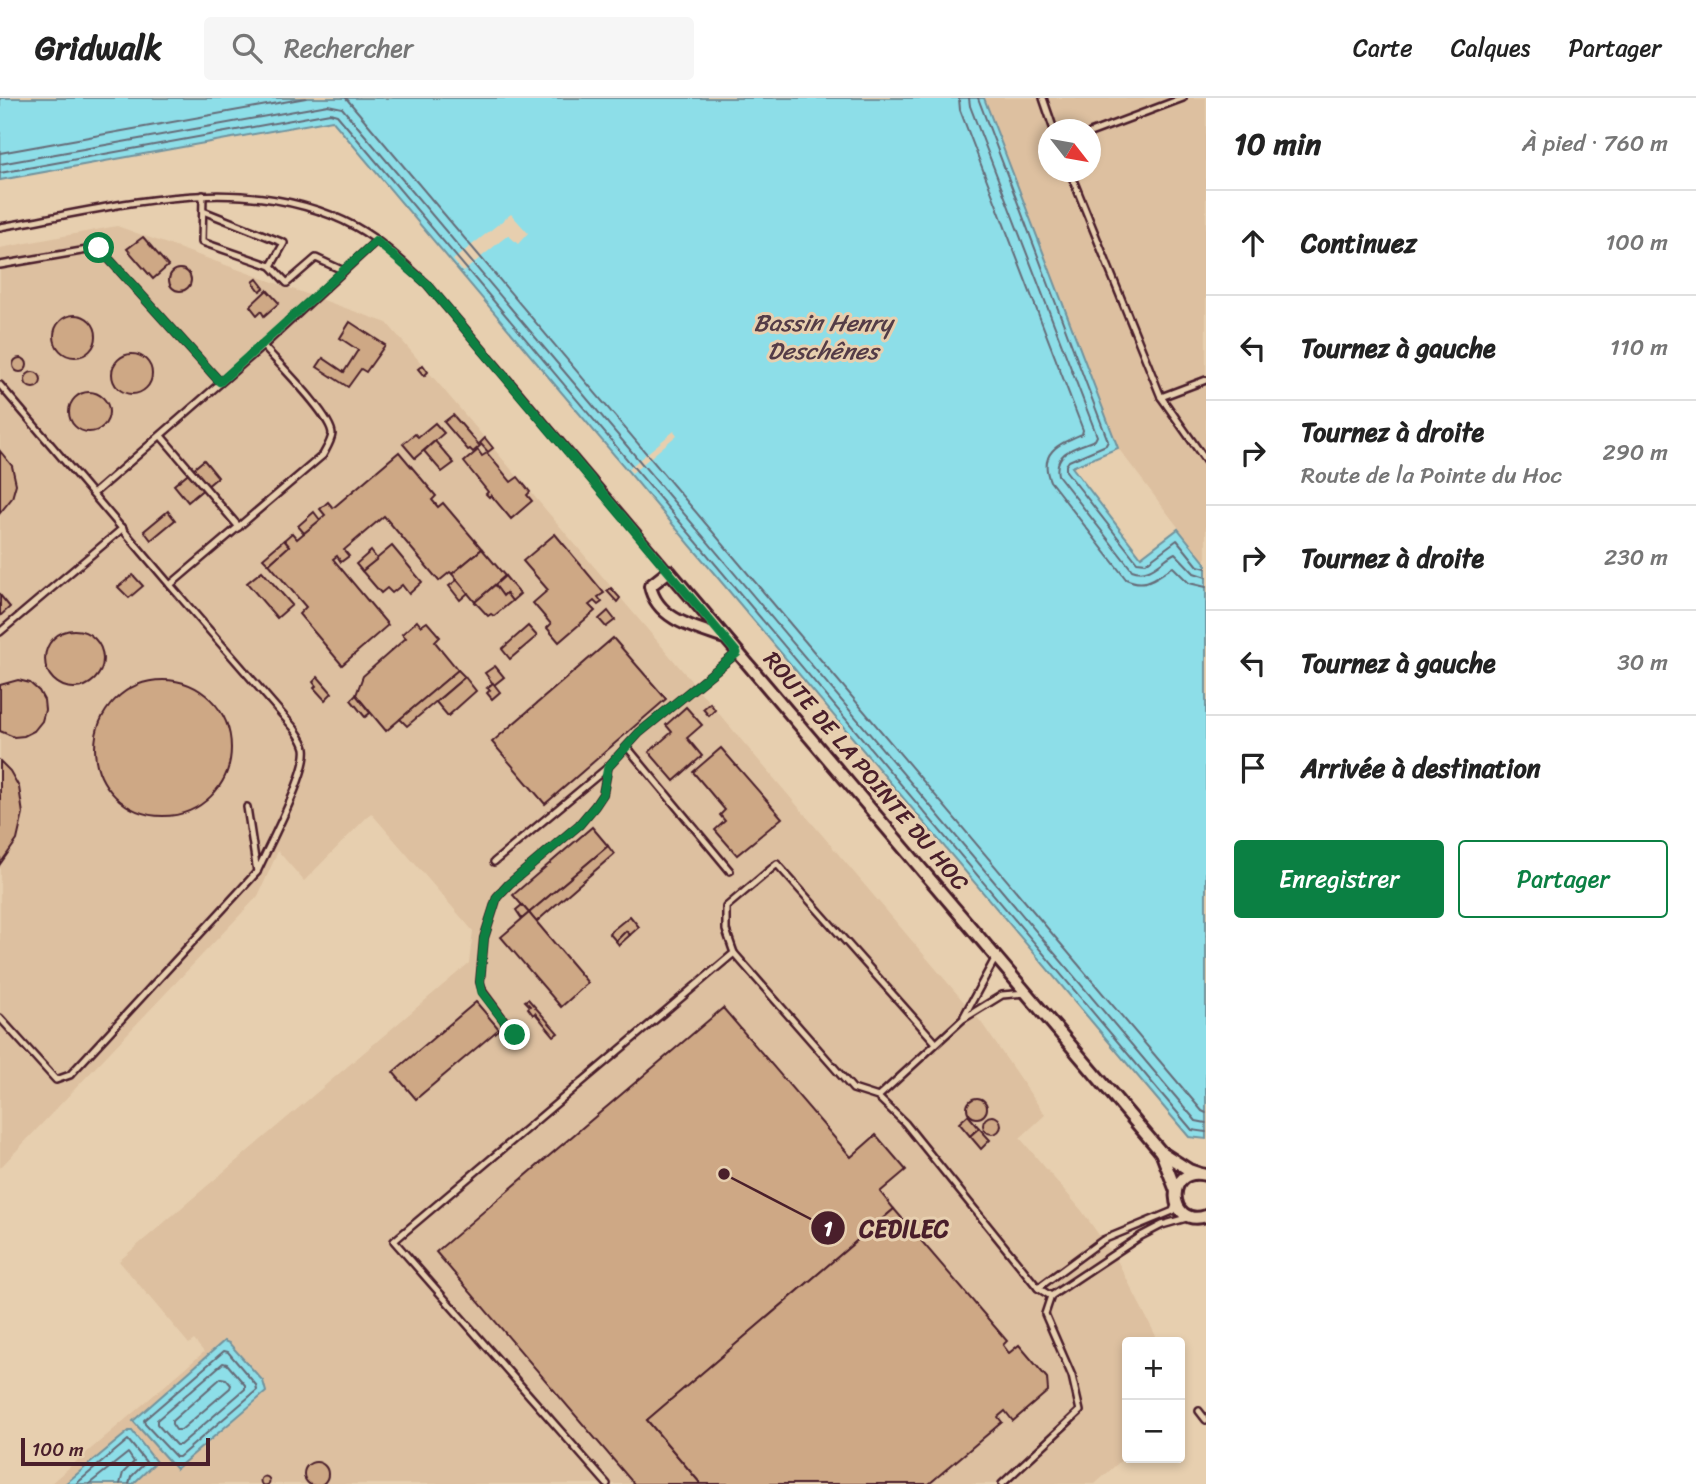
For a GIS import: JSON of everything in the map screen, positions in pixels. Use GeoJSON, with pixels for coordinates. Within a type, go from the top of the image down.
{"type":"FeatureCollection","features":[{"type":"Feature","properties":{"kind":"street"},"geometry":{"type":"LineString","coordinates":[[669,571],[650,586],[653,600],[677,621],[725,638]]}},
{"type":"Feature","properties":{"kind":"street","name":"ROUTE DE LA POINTE DU HOC"},"geometry":{"type":"LineString","coordinates":[[669,571],[1161,1152],[1189,1170],[1202,1174]]}},
{"type":"Feature","properties":{"kind":"street","name":"ROUTE DE LA POINTE DU HOC"},"geometry":{"type":"LineString","coordinates":[[1161,1152],[1176,1197]]}},
{"type":"Feature","properties":{"kind":"street"},"geometry":{"type":"LineString","coordinates":[[1200,1218],[1184,1213],[1176,1197],[1184,1178],[1202,1174]]}},
{"type":"Feature","properties":{"kind":"lane"},"geometry":{"type":"LineString","coordinates":[[1043,98],[1050,119]]}},
{"type":"Feature","properties":{"kind":"lane"},"geometry":{"type":"LineString","coordinates":[[1101,129],[1183,98]]}},
{"type":"Feature","properties":{"kind":"lane"},"geometry":{"type":"LineString","coordinates":[[1074,182],[1161,397],[1206,461]]}},
{"type":"Feature","properties":{"kind":"lane","name":"ROUTE DE LA POINTE DU HOC"},"geometry":{"type":"LineString","coordinates":[[0,227],[189,194],[230,194],[285,201],[323,212],[357,228],[427,284],[669,571]]}},
{"type":"Feature","properties":{"kind":"lane"},"geometry":{"type":"LineString","coordinates":[[203,195],[202,242],[271,266],[287,283],[316,258],[344,271]]}},
{"type":"Feature","properties":{"kind":"lane"},"geometry":{"type":"LineString","coordinates":[[203,211],[284,243],[271,266]]}},
{"type":"Feature","properties":{"kind":"lane"},"geometry":{"type":"LineString","coordinates":[[93,494],[263,346],[376,241]]}},
{"type":"Feature","properties":{"kind":"lane"},"geometry":{"type":"LineString","coordinates":[[0,265],[99,248],[220,382]]}},
{"type":"Feature","properties":{"kind":"lane"},"geometry":{"type":"LineString","coordinates":[[170,585],[323,455],[332,434],[325,415],[263,346]]}},
{"type":"Feature","properties":{"kind":"lane"},"geometry":{"type":"LineString","coordinates":[[1161,397],[1206,380]]}},
{"type":"Feature","properties":{"kind":"lane"},"geometry":{"type":"LineString","coordinates":[[0,385],[294,728],[305,748],[305,760],[299,778],[257,872],[70,1076],[55,1080],[0,1018]]}},
{"type":"Feature","properties":{"kind":"lane"},"geometry":{"type":"LineString","coordinates":[[161,436],[239,527]]}},
{"type":"Feature","properties":{"kind":"lane"},"geometry":{"type":"LineString","coordinates":[[0,632],[123,528]]}},
{"type":"Feature","properties":{"kind":"lane"},"geometry":{"type":"LineString","coordinates":[[494,862],[608,767],[639,733],[737,653]]}},
{"type":"Feature","properties":{"kind":"lane"},"geometry":{"type":"LineString","coordinates":[[626,747],[730,871]]}},
{"type":"Feature","properties":{"kind":"lane"},"geometry":{"type":"LineString","coordinates":[[515,1035],[482,992],[480,982],[484,938],[497,897],[579,825],[603,794],[608,767]]}},
{"type":"Feature","properties":{"kind":"lane"},"geometry":{"type":"LineString","coordinates":[[247,807],[257,872]]}},
{"type":"Feature","properties":{"kind":"lane"},"geometry":{"type":"LineString","coordinates":[[936,1043],[777,864],[726,907],[726,930],[734,953],[853,1088],[877,1097],[913,1133],[1038,1289],[1051,1296]]}},
{"type":"Feature","properties":{"kind":"lane"},"geometry":{"type":"LineString","coordinates":[[607,1484],[394,1241],[734,953]]}},
{"type":"Feature","properties":{"kind":"lane"},"geometry":{"type":"LineString","coordinates":[[962,1019],[996,957]]}},
{"type":"Feature","properties":{"kind":"lane"},"geometry":{"type":"LineString","coordinates":[[877,1097],[962,1019],[1002,995],[1027,993]]}},
{"type":"Feature","properties":{"kind":"lane"},"geometry":{"type":"LineString","coordinates":[[1038,1289],[1103,1240],[1173,1211],[1176,1197]]}},
{"type":"Feature","properties":{"kind":"lane"},"geometry":{"type":"LineString","coordinates":[[1002,1484],[1080,1411],[1072,1376],[1045,1314],[1051,1296],[1140,1236],[1162,1225],[1200,1218]]}},
{"type":"Feature","properties":{"kind":"lane"},"geometry":{"type":"LineString","coordinates":[[1199,1411],[1206,1420]]}},
{"type":"Feature","properties":{"kind":"shaded area"},"geometry":{"type":"Polygon","coordinates":[[[984,98],[1206,98],[1206,564],[1118,448],[984,98]]]}},
{"type":"Feature","properties":{"kind":"shaded area"},"geometry":{"type":"Polygon","coordinates":[[[117,226],[387,323],[981,1022],[1045,1115],[1020,1138],[1082,1211],[1118,1262],[1156,1337],[1122,1337],[1122,1460],[1095,1484],[50,1484],[204,1352],[194,1340],[189,1344],[119,1261],[469,963],[473,931],[371,813],[304,881],[278,851],[258,896],[0,1168],[0,248],[117,226]]]}},
{"type":"Feature","properties":{"kind":"water","name":"Bassin Henry Deschênes"},"geometry":{"type":"Polygon","coordinates":[[[0,98],[984,98],[1118,448],[1072,467],[1141,557],[1178,529],[1206,564],[1206,1139],[1189,1137],[332,120],[0,180],[0,98]]]}},
{"type":"Feature","properties":{"kind":"water"},"geometry":{"type":"Polygon","coordinates":[[[224,1341],[229,1343],[263,1381],[266,1392],[176,1469],[133,1421],[224,1341]]]}},
{"type":"Feature","properties":{"kind":"water"},"geometry":{"type":"Polygon","coordinates":[[[132,1431],[156,1462],[133,1484],[65,1484],[132,1431]]]}},
{"type":"Feature","properties":{"kind":"pier"},"geometry":{"type":"Polygon","coordinates":[[[511,214],[528,233],[518,244],[508,235],[463,272],[453,260],[511,214]]]}},
{"type":"Feature","properties":{"kind":"pier"},"geometry":{"type":"Polygon","coordinates":[[[674,431],[677,435],[632,473],[628,469],[674,431]]]}},
{"type":"Feature","properties":{"kind":"building"},"geometry":{"type":"Polygon","coordinates":[[[143,237],[168,266],[153,279],[127,249],[143,237]]]}},
{"type":"Feature","properties":{"kind":"building"},"geometry":{"type":"Polygon","coordinates":[[[180,269],[188,272],[191,280],[188,288],[180,291],[172,288],[169,280],[172,272],[180,269]]]}},
{"type":"Feature","properties":{"kind":"building"},"geometry":{"type":"Polygon","coordinates":[[[257,279],[264,288],[260,291],[253,282],[257,279]]]}},
{"type":"Feature","properties":{"kind":"building"},"geometry":{"type":"Polygon","coordinates":[[[267,290],[279,303],[264,316],[261,311],[257,315],[250,306],[267,290]]]}},
{"type":"Feature","properties":{"kind":"building"},"geometry":{"type":"Polygon","coordinates":[[[75,315],[90,321],[96,336],[90,351],[75,357],[60,351],[54,336],[60,321],[75,315]]]}},
{"type":"Feature","properties":{"kind":"building"},"geometry":{"type":"Polygon","coordinates":[[[350,322],[385,345],[366,372],[361,369],[348,387],[317,367],[323,358],[344,372],[358,350],[340,338],[350,322]]]}},
{"type":"Feature","properties":{"kind":"building"},"geometry":{"type":"Polygon","coordinates":[[[132,354],[146,360],[152,374],[146,388],[132,394],[118,388],[112,374],[118,360],[132,354]]]}},
{"type":"Feature","properties":{"kind":"building"},"geometry":{"type":"Polygon","coordinates":[[[17,358],[23,358],[27,365],[23,372],[17,372],[13,368],[13,362],[17,358]]]}},
{"type":"Feature","properties":{"kind":"building"},"geometry":{"type":"Polygon","coordinates":[[[423,365],[428,372],[424,376],[418,369],[423,365]]]}},
{"type":"Feature","properties":{"kind":"building"},"geometry":{"type":"Polygon","coordinates":[[[33,372],[41,380],[33,388],[25,380],[33,372]]]}},
{"type":"Feature","properties":{"kind":"building"},"geometry":{"type":"Polygon","coordinates":[[[89,392],[97,393],[103,398],[108,404],[108,420],[103,426],[97,431],[89,432],[81,431],[75,426],[70,420],[69,412],[70,404],[75,398],[81,393],[89,392]]]}},
{"type":"Feature","properties":{"kind":"building"},"geometry":{"type":"Polygon","coordinates":[[[453,415],[480,446],[473,452],[468,450],[444,422],[453,415]]]}},
{"type":"Feature","properties":{"kind":"building"},"geometry":{"type":"Polygon","coordinates":[[[435,423],[444,433],[415,458],[403,444],[415,434],[418,437],[435,423]]]}},
{"type":"Feature","properties":{"kind":"building"},"geometry":{"type":"Polygon","coordinates":[[[485,438],[493,448],[488,452],[480,443],[485,438]]]}},
{"type":"Feature","properties":{"kind":"building"},"geometry":{"type":"Polygon","coordinates":[[[435,441],[454,463],[442,472],[424,451],[435,441]]]}},
{"type":"Feature","properties":{"kind":"building"},"geometry":{"type":"Polygon","coordinates":[[[478,450],[482,456],[487,453],[511,482],[518,477],[530,492],[527,495],[532,501],[511,519],[491,495],[489,497],[486,494],[488,492],[464,462],[478,450]]]}},
{"type":"Feature","properties":{"kind":"building"},"geometry":{"type":"Polygon","coordinates":[[[0,451],[12,466],[16,484],[12,498],[0,513],[0,451]]]}},
{"type":"Feature","properties":{"kind":"building"},"geometry":{"type":"Polygon","coordinates":[[[399,452],[436,496],[432,500],[438,507],[443,503],[482,549],[452,574],[450,572],[439,581],[384,516],[344,550],[349,556],[341,562],[337,556],[333,559],[388,625],[342,665],[299,614],[306,607],[269,564],[289,546],[284,540],[292,533],[297,539],[325,515],[320,509],[328,502],[333,508],[399,452]]]}},
{"type":"Feature","properties":{"kind":"building"},"geometry":{"type":"Polygon","coordinates":[[[204,460],[218,477],[188,502],[174,485],[204,460]]]}},
{"type":"Feature","properties":{"kind":"building"},"geometry":{"type":"Polygon","coordinates":[[[168,511],[175,520],[151,540],[144,531],[168,511]]]}},
{"type":"Feature","properties":{"kind":"building"},"geometry":{"type":"Polygon","coordinates":[[[314,512],[320,520],[304,533],[298,526],[314,512]]]}},
{"type":"Feature","properties":{"kind":"building"},"geometry":{"type":"Polygon","coordinates":[[[555,534],[604,593],[598,597],[602,602],[598,605],[594,601],[589,605],[595,611],[559,642],[547,628],[551,624],[533,603],[548,590],[523,561],[555,534]]]}},
{"type":"Feature","properties":{"kind":"building"},"geometry":{"type":"Polygon","coordinates":[[[284,540],[289,546],[269,564],[263,558],[284,540]]]}},
{"type":"Feature","properties":{"kind":"building"},"geometry":{"type":"Polygon","coordinates":[[[392,546],[422,582],[409,594],[402,585],[392,593],[387,588],[381,593],[362,571],[392,546]]]}},
{"type":"Feature","properties":{"kind":"building"},"geometry":{"type":"Polygon","coordinates":[[[482,549],[505,576],[475,602],[452,574],[482,549]]]}},
{"type":"Feature","properties":{"kind":"building"},"geometry":{"type":"Polygon","coordinates":[[[371,551],[377,559],[362,571],[356,564],[371,551]]]}},
{"type":"Feature","properties":{"kind":"building"},"geometry":{"type":"Polygon","coordinates":[[[262,571],[292,605],[277,618],[247,583],[262,571]]]}},
{"type":"Feature","properties":{"kind":"building"},"geometry":{"type":"Polygon","coordinates":[[[133,575],[143,586],[129,598],[118,587],[133,575]]]}},
{"type":"Feature","properties":{"kind":"building"},"geometry":{"type":"Polygon","coordinates":[[[505,576],[520,594],[512,601],[506,593],[503,596],[495,585],[505,576]]]}},
{"type":"Feature","properties":{"kind":"building"},"geometry":{"type":"Polygon","coordinates":[[[457,580],[468,593],[460,600],[449,586],[457,580]]]}},
{"type":"Feature","properties":{"kind":"building"},"geometry":{"type":"Polygon","coordinates":[[[495,585],[503,596],[506,593],[512,601],[494,616],[488,616],[475,602],[495,585]]]}},
{"type":"Feature","properties":{"kind":"building"},"geometry":{"type":"Polygon","coordinates":[[[611,588],[620,598],[617,602],[607,591],[611,588]]]}},
{"type":"Feature","properties":{"kind":"building"},"geometry":{"type":"Polygon","coordinates":[[[0,595],[10,607],[0,616],[0,595]]]}},
{"type":"Feature","properties":{"kind":"building"},"geometry":{"type":"Polygon","coordinates":[[[608,611],[615,620],[606,627],[599,619],[608,611]]]}},
{"type":"Feature","properties":{"kind":"building"},"geometry":{"type":"Polygon","coordinates":[[[417,621],[421,626],[427,622],[440,637],[435,642],[458,670],[386,731],[356,695],[363,676],[406,638],[402,634],[417,621]]]}},
{"type":"Feature","properties":{"kind":"building"},"geometry":{"type":"Polygon","coordinates":[[[528,626],[537,636],[510,659],[502,649],[528,626]]]}},
{"type":"Feature","properties":{"kind":"building"},"geometry":{"type":"Polygon","coordinates":[[[74,630],[85,632],[98,643],[103,659],[101,670],[90,683],[74,688],[63,686],[50,675],[45,659],[47,648],[58,635],[74,630]]]}},
{"type":"Feature","properties":{"kind":"building"},"geometry":{"type":"Polygon","coordinates":[[[613,638],[666,699],[545,804],[492,742],[613,638]]]}},
{"type":"Feature","properties":{"kind":"building"},"geometry":{"type":"Polygon","coordinates":[[[495,666],[504,677],[494,685],[485,673],[495,666]]]}},
{"type":"Feature","properties":{"kind":"building"},"geometry":{"type":"Polygon","coordinates":[[[458,670],[465,677],[407,726],[400,719],[458,670]]]}},
{"type":"Feature","properties":{"kind":"building"},"geometry":{"type":"Polygon","coordinates":[[[318,677],[332,693],[325,700],[314,688],[316,686],[313,682],[318,677]]]}},
{"type":"Feature","properties":{"kind":"building"},"geometry":{"type":"Polygon","coordinates":[[[465,677],[476,691],[448,716],[436,702],[465,677]]]}},
{"type":"Feature","properties":{"kind":"building"},"geometry":{"type":"Polygon","coordinates":[[[18,680],[30,683],[39,691],[45,710],[42,721],[34,731],[14,737],[0,731],[0,685],[18,680]]]}},
{"type":"Feature","properties":{"kind":"building"},"geometry":{"type":"Polygon","coordinates":[[[163,680],[189,685],[211,700],[226,722],[231,748],[226,774],[211,796],[189,811],[163,816],[137,811],[115,796],[100,774],[95,748],[100,722],[115,700],[137,685],[163,680]]]}},
{"type":"Feature","properties":{"kind":"building"},"geometry":{"type":"Polygon","coordinates":[[[493,683],[500,692],[492,699],[487,688],[493,683]]]}},
{"type":"Feature","properties":{"kind":"building"},"geometry":{"type":"Polygon","coordinates":[[[356,695],[370,713],[365,717],[351,700],[356,695]]]}},
{"type":"Feature","properties":{"kind":"building"},"geometry":{"type":"Polygon","coordinates":[[[710,703],[715,710],[709,716],[703,709],[710,703]]]}},
{"type":"Feature","properties":{"kind":"building"},"geometry":{"type":"Polygon","coordinates":[[[686,707],[702,725],[687,738],[702,756],[674,781],[649,752],[672,732],[666,725],[686,707]]]}},
{"type":"Feature","properties":{"kind":"building"},"geometry":{"type":"Polygon","coordinates":[[[721,748],[782,818],[737,855],[715,830],[725,821],[720,815],[725,810],[693,772],[721,748]]]}},
{"type":"Feature","properties":{"kind":"building"},"geometry":{"type":"Polygon","coordinates":[[[0,761],[10,771],[19,787],[23,814],[17,840],[0,864],[0,761]]]}},
{"type":"Feature","properties":{"kind":"building"},"geometry":{"type":"Polygon","coordinates":[[[592,827],[608,846],[529,913],[513,895],[592,827]]]}},
{"type":"Feature","properties":{"kind":"building"},"geometry":{"type":"Polygon","coordinates":[[[608,846],[614,854],[536,922],[529,913],[608,846]]]}},
{"type":"Feature","properties":{"kind":"building"},"geometry":{"type":"Polygon","coordinates":[[[522,905],[529,913],[522,919],[516,910],[522,905]]]}},
{"type":"Feature","properties":{"kind":"building"},"geometry":{"type":"Polygon","coordinates":[[[529,913],[588,983],[561,1007],[501,937],[529,913]]]}},
{"type":"Feature","properties":{"kind":"building"},"geometry":{"type":"Polygon","coordinates":[[[630,916],[639,927],[630,935],[626,931],[616,941],[609,933],[630,916]]]}},
{"type":"Feature","properties":{"kind":"building"},"geometry":{"type":"Polygon","coordinates":[[[626,931],[630,935],[619,945],[616,941],[626,931]]]}},
{"type":"Feature","properties":{"kind":"building"},"geometry":{"type":"Polygon","coordinates":[[[528,999],[558,1033],[554,1036],[535,1013],[533,1015],[525,1001],[528,999]]]}},
{"type":"Feature","properties":{"kind":"building"},"geometry":{"type":"Polygon","coordinates":[[[476,1002],[499,1029],[416,1099],[393,1072],[476,1002]]]}},
{"type":"Feature","properties":{"kind":"building"},"geometry":{"type":"Polygon","coordinates":[[[723,1008],[851,1157],[876,1135],[906,1170],[880,1192],[894,1209],[647,1420],[701,1484],[634,1484],[436,1252],[723,1008]]]}},
{"type":"Feature","properties":{"kind":"building"},"geometry":{"type":"Polygon","coordinates":[[[977,1098],[984,1101],[987,1108],[984,1115],[977,1118],[970,1115],[967,1108],[970,1101],[977,1098]]]}},
{"type":"Feature","properties":{"kind":"building"},"geometry":{"type":"Polygon","coordinates":[[[968,1115],[979,1128],[970,1136],[959,1123],[968,1115]]]}},
{"type":"Feature","properties":{"kind":"building"},"geometry":{"type":"Polygon","coordinates":[[[992,1116],[998,1119],[1001,1125],[998,1131],[992,1134],[986,1131],[983,1125],[986,1119],[992,1116]]]}},
{"type":"Feature","properties":{"kind":"building"},"geometry":{"type":"Polygon","coordinates":[[[979,1128],[990,1140],[981,1149],[970,1136],[979,1128]]]}},
{"type":"Feature","properties":{"kind":"building"},"geometry":{"type":"Polygon","coordinates":[[[894,1209],[1007,1341],[1003,1345],[1009,1353],[1019,1345],[1047,1378],[1048,1391],[1013,1421],[1005,1411],[998,1417],[1002,1422],[929,1484],[701,1484],[647,1420],[894,1209]]]}},
{"type":"Feature","properties":{"kind":"building"},"geometry":{"type":"Polygon","coordinates":[[[311,1463],[321,1463],[327,1469],[327,1479],[321,1485],[311,1485],[305,1479],[305,1469],[311,1463]]]}},
{"type":"Feature","properties":{"kind":"building"},"geometry":{"type":"Polygon","coordinates":[[[265,1476],[270,1481],[266,1485],[260,1481],[265,1476]]]}},
{"type":"Feature","properties":{"kind":"place","name":"CEDILEC"},"geometry":{"type":"Point","coordinates":[724,1174]}},
{"type":"Feature","properties":{"kind":"route"},"geometry":{"type":"LineString","coordinates":[[99,248],[220,382],[263,346],[376,241],[427,284],[737,653],[639,733],[608,767],[603,794],[579,825],[497,897],[484,938],[480,982],[482,992],[515,1035]]}}]}
